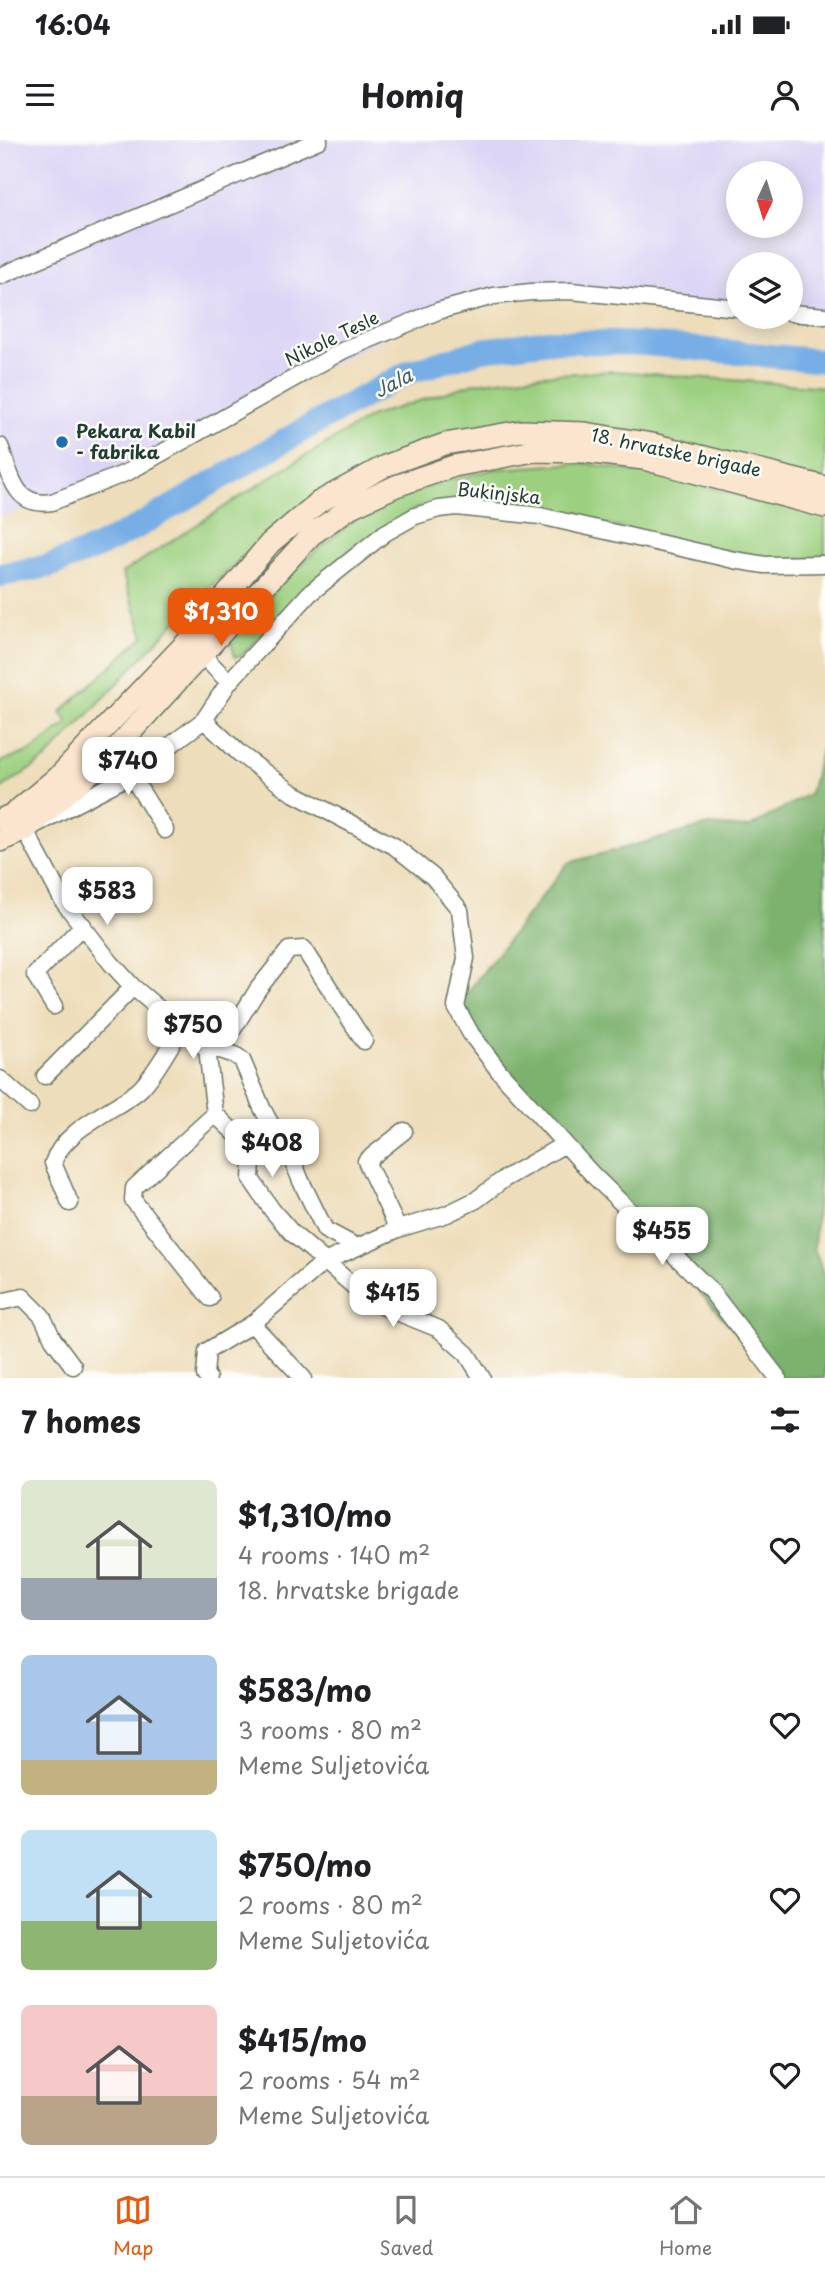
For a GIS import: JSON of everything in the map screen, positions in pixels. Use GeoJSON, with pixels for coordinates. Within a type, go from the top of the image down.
{"type":"FeatureCollection","features":[{"type":"Feature","properties":{"kind":"main road","name":"18. hrvatske brigade"},"geometry":{"type":"LineString","coordinates":[[0,841],[25,831],[108,757],[194,648],[270,543],[318,502],[385,466],[445,444],[522,431],[585,433],[652,444],[825,487]]}},
{"type":"Feature","properties":{"kind":"main road","name":"18. hrvatske brigade"},"geometry":{"type":"LineString","coordinates":[[0,820],[13,814],[60,775],[311,535],[351,507],[396,486],[454,466],[534,451],[585,452],[645,459],[825,507]]}},
{"type":"Feature","properties":{"kind":"street"},"geometry":{"type":"LineString","coordinates":[[0,276],[319,140]]}},
{"type":"Feature","properties":{"kind":"street","name":"Nikole Tesle"},"geometry":{"type":"LineString","coordinates":[[0,446],[19,494],[27,501],[40,504],[52,502],[128,472],[344,350],[438,311],[494,296],[571,291],[726,307]]}},
{"type":"Feature","properties":{"kind":"street"},"geometry":{"type":"LineString","coordinates":[[803,314],[825,316]]}},
{"type":"Feature","properties":{"kind":"street","name":"Bukinjska"},"geometry":{"type":"LineString","coordinates":[[25,831],[131,775],[204,720],[229,682],[309,594],[385,533],[415,516],[457,507],[540,516],[744,562],[765,565],[825,564]]}},
{"type":"Feature","properties":{"kind":"street"},"geometry":{"type":"LineString","coordinates":[[194,648],[229,682]]}},
{"type":"Feature","properties":{"kind":"street"},"geometry":{"type":"LineString","coordinates":[[204,720],[240,754],[291,792],[394,846],[433,877],[460,910],[466,958],[456,1007],[458,1015],[499,1071],[565,1144],[711,1291],[778,1378]]}},
{"type":"Feature","properties":{"kind":"street"},"geometry":{"type":"LineString","coordinates":[[131,775],[166,830]]}},
{"type":"Feature","properties":{"kind":"street"},"geometry":{"type":"LineString","coordinates":[[25,831],[63,901],[133,987],[181,1029],[214,1049],[242,1060],[262,1108],[292,1158],[324,1230],[357,1247]]}},
{"type":"Feature","properties":{"kind":"street"},"geometry":{"type":"LineString","coordinates":[[54,1006],[34,975],[83,925]]}},
{"type":"Feature","properties":{"kind":"street"},"geometry":{"type":"LineString","coordinates":[[364,1041],[304,950],[289,950],[214,1049],[215,1114],[246,1143],[252,1161],[251,1179],[258,1192],[292,1233],[372,1302],[439,1329],[467,1354],[482,1378]]}},
{"type":"Feature","properties":{"kind":"street"},"geometry":{"type":"LineString","coordinates":[[45,1076],[133,987]]}},
{"type":"Feature","properties":{"kind":"street"},"geometry":{"type":"LineString","coordinates":[[70,1203],[53,1163],[56,1154],[89,1122],[139,1090],[181,1029]]}},
{"type":"Feature","properties":{"kind":"street"},"geometry":{"type":"LineString","coordinates":[[0,1079],[30,1106]]}},
{"type":"Feature","properties":{"kind":"street"},"geometry":{"type":"LineString","coordinates":[[210,1298],[134,1200],[134,1188],[215,1114]]}},
{"type":"Feature","properties":{"kind":"street"},"geometry":{"type":"LineString","coordinates":[[398,1229],[366,1161],[404,1130]]}},
{"type":"Feature","properties":{"kind":"street"},"geometry":{"type":"LineString","coordinates":[[208,1378],[205,1375],[207,1352],[252,1324],[324,1262],[398,1229],[447,1214],[476,1200],[504,1179],[565,1144]]}},
{"type":"Feature","properties":{"kind":"street"},"geometry":{"type":"LineString","coordinates":[[0,1303],[23,1297],[42,1316],[53,1339],[72,1366]]}},
{"type":"Feature","properties":{"kind":"street"},"geometry":{"type":"LineString","coordinates":[[252,1324],[298,1377]]}},
{"type":"Feature","properties":{"kind":"shaded area"},"geometry":{"type":"Polygon","coordinates":[[[0,140],[825,140],[825,316],[803,314],[803,252],[726,252],[726,307],[571,291],[438,311],[56,501],[0,517],[0,140]]]}},
{"type":"Feature","properties":{"kind":"green space"},"geometry":{"type":"Polygon","coordinates":[[[612,371],[825,387],[825,480],[467,433],[281,522],[199,597],[46,759],[0,789],[0,762],[31,751],[68,723],[61,712],[144,636],[122,573],[277,473],[372,416],[475,383],[540,375],[612,371]]]}},
{"type":"Feature","properties":{"kind":"green space"},"geometry":{"type":"Polygon","coordinates":[[[584,463],[667,477],[771,503],[825,513],[825,558],[785,559],[738,554],[512,504],[470,501],[415,509],[307,590],[241,656],[235,657],[229,635],[310,556],[361,515],[429,485],[495,469],[584,463]]]}},
{"type":"Feature","properties":{"kind":"green space"},"geometry":{"type":"Polygon","coordinates":[[[825,735],[825,1112],[814,1248],[825,1278],[825,1378],[778,1378],[593,1175],[456,1007],[568,863],[709,825],[748,828],[810,793],[825,735]]]}},
{"type":"Feature","properties":{"kind":"waterway","name":"Jala"},"geometry":{"type":"LineString","coordinates":[[0,575],[49,566],[96,548],[409,372],[482,350],[549,341],[646,344],[825,361]]}},
{"type":"Feature","properties":{"kind":"place","name":"Pekara Kabil - fabrika"},"geometry":{"type":"Point","coordinates":[62,442]}}]}
